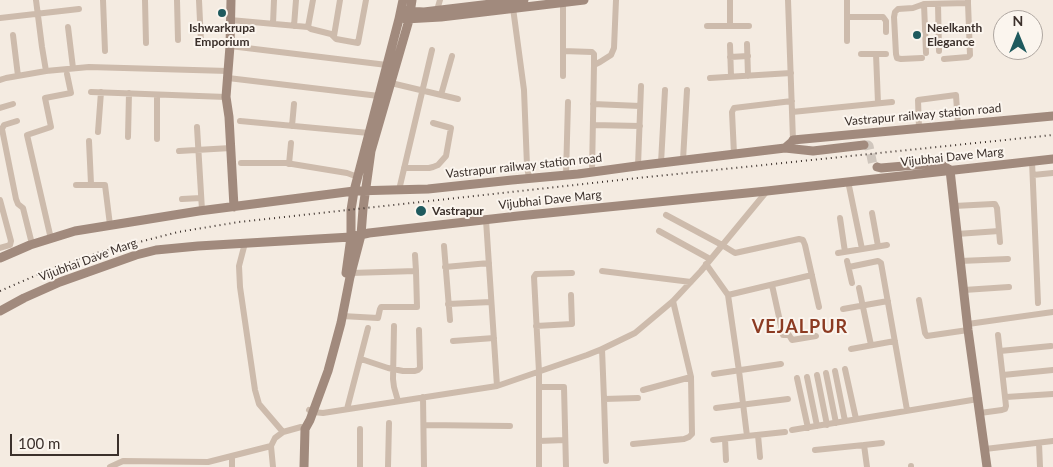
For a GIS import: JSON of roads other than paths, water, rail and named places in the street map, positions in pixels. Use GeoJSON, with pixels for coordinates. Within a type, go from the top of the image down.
{"type":"FeatureCollection","features":[{"type":"Feature","properties":{"kind":"street"},"geometry":{"type":"LineString","coordinates":[[36,0],[46,71]]}},
{"type":"Feature","properties":{"kind":"street"},"geometry":{"type":"LineString","coordinates":[[103,0],[104,51]]}},
{"type":"Feature","properties":{"kind":"street"},"geometry":{"type":"LineString","coordinates":[[144,0],[146,43]]}},
{"type":"Feature","properties":{"kind":"street"},"geometry":{"type":"LineString","coordinates":[[177,0],[178,40]]}},
{"type":"Feature","properties":{"kind":"street"},"geometry":{"type":"LineString","coordinates":[[199,0],[201,42]]}},
{"type":"Feature","properties":{"kind":"street"},"geometry":{"type":"LineString","coordinates":[[231,0],[226,97],[230,117],[234,207]]}},
{"type":"Feature","properties":{"kind":"street"},"geometry":{"type":"LineString","coordinates":[[273,24],[274,0]]}},
{"type":"Feature","properties":{"kind":"street"},"geometry":{"type":"LineString","coordinates":[[294,26],[296,0]]}},
{"type":"Feature","properties":{"kind":"street"},"geometry":{"type":"LineString","coordinates":[[308,27],[314,0]]}},
{"type":"Feature","properties":{"kind":"street"},"geometry":{"type":"LineString","coordinates":[[334,36],[340,0]]}},
{"type":"Feature","properties":{"kind":"street"},"geometry":{"type":"LineString","coordinates":[[230,20],[308,27],[331,34],[337,40],[358,43],[366,0]]}},
{"type":"Feature","properties":{"kind":"street"},"geometry":{"type":"LineString","coordinates":[[304,467],[305,428],[324,369],[346,276],[352,237],[351,210],[354,191],[403,0]]}},
{"type":"Feature","properties":{"kind":"street"},"geometry":{"type":"LineString","coordinates":[[299,467],[301,427],[311,411],[328,371],[361,235],[371,151],[410,16],[412,0]]}},
{"type":"Feature","properties":{"kind":"street"},"geometry":{"type":"LineString","coordinates":[[437,10],[440,0]]}},
{"type":"Feature","properties":{"kind":"street"},"geometry":{"type":"LineString","coordinates":[[410,16],[458,4],[524,0]]}},
{"type":"Feature","properties":{"kind":"street"},"geometry":{"type":"LineString","coordinates":[[400,15],[441,17],[584,0]]}},
{"type":"Feature","properties":{"kind":"street"},"geometry":{"type":"LineString","coordinates":[[594,65],[611,55],[614,48],[616,0]]}},
{"type":"Feature","properties":{"kind":"street"},"geometry":{"type":"LineString","coordinates":[[730,0],[730,26]]}},
{"type":"Feature","properties":{"kind":"street"},"geometry":{"type":"LineString","coordinates":[[785,148],[794,140],[788,0]]}},
{"type":"Feature","properties":{"kind":"street"},"geometry":{"type":"LineString","coordinates":[[847,0],[848,40]]}},
{"type":"Feature","properties":{"kind":"street"},"geometry":{"type":"LineString","coordinates":[[924,4],[924,56],[897,58],[894,17],[898,9],[913,8],[924,4],[936,2],[968,1],[970,55],[968,58],[944,59]]}},
{"type":"Feature","properties":{"kind":"street"},"geometry":{"type":"LineString","coordinates":[[562,2],[562,76]]}},
{"type":"Feature","properties":{"kind":"street"},"geometry":{"type":"LineString","coordinates":[[936,2],[939,52]]}},
{"type":"Feature","properties":{"kind":"street"},"geometry":{"type":"LineString","coordinates":[[513,8],[524,90],[529,178]]}},
{"type":"Feature","properties":{"kind":"street"},"geometry":{"type":"LineString","coordinates":[[0,18],[79,9]]}},
{"type":"Feature","properties":{"kind":"street"},"geometry":{"type":"LineString","coordinates":[[847,17],[883,17],[886,21],[886,32]]}},
{"type":"Feature","properties":{"kind":"street"},"geometry":{"type":"LineString","coordinates":[[707,26],[749,26]]}},
{"type":"Feature","properties":{"kind":"street"},"geometry":{"type":"LineString","coordinates":[[68,27],[73,68]]}},
{"type":"Feature","properties":{"kind":"street"},"geometry":{"type":"LineString","coordinates":[[13,35],[18,76]]}},
{"type":"Feature","properties":{"kind":"street"},"geometry":{"type":"LineString","coordinates":[[747,44],[748,76]]}},
{"type":"Feature","properties":{"kind":"street"},"geometry":{"type":"LineString","coordinates":[[730,45],[731,76]]}},
{"type":"Feature","properties":{"kind":"street"},"geometry":{"type":"LineString","coordinates":[[230,46],[387,65]]}},
{"type":"Feature","properties":{"kind":"street"},"geometry":{"type":"LineString","coordinates":[[399,190],[432,50]]}},
{"type":"Feature","properties":{"kind":"street"},"geometry":{"type":"LineString","coordinates":[[562,51],[592,52],[594,54],[592,172]]}},
{"type":"Feature","properties":{"kind":"street"},"geometry":{"type":"LineString","coordinates":[[861,54],[886,54]]}},
{"type":"Feature","properties":{"kind":"street"},"geometry":{"type":"LineString","coordinates":[[876,54],[878,103]]}},
{"type":"Feature","properties":{"kind":"street"},"geometry":{"type":"LineString","coordinates":[[441,95],[452,56]]}},
{"type":"Feature","properties":{"kind":"street"},"geometry":{"type":"LineString","coordinates":[[730,56],[748,56]]}},
{"type":"Feature","properties":{"kind":"street"},"geometry":{"type":"LineString","coordinates":[[0,80],[46,71],[89,67],[228,74],[379,96]]}},
{"type":"Feature","properties":{"kind":"street"},"geometry":{"type":"LineString","coordinates":[[710,78],[791,73]]}},
{"type":"Feature","properties":{"kind":"street"},"geometry":{"type":"LineString","coordinates":[[51,238],[27,134],[51,127],[45,98],[71,93],[67,74]]}},
{"type":"Feature","properties":{"kind":"street"},"geometry":{"type":"LineString","coordinates":[[391,83],[458,99]]}},
{"type":"Feature","properties":{"kind":"street"},"geometry":{"type":"LineString","coordinates":[[638,166],[641,86]]}},
{"type":"Feature","properties":{"kind":"street"},"geometry":{"type":"LineString","coordinates":[[661,163],[665,90]]}},
{"type":"Feature","properties":{"kind":"street"},"geometry":{"type":"LineString","coordinates":[[682,160],[686,90]]}},
{"type":"Feature","properties":{"kind":"street"},"geometry":{"type":"LineString","coordinates":[[91,92],[226,97]]}},
{"type":"Feature","properties":{"kind":"street"},"geometry":{"type":"LineString","coordinates":[[98,132],[101,92]]}},
{"type":"Feature","properties":{"kind":"street"},"geometry":{"type":"LineString","coordinates":[[128,137],[129,93]]}},
{"type":"Feature","properties":{"kind":"street"},"geometry":{"type":"LineString","coordinates":[[157,94],[157,139]]}},
{"type":"Feature","properties":{"kind":"street"},"geometry":{"type":"LineString","coordinates":[[919,128],[918,100],[956,96],[958,125]]}},
{"type":"Feature","properties":{"kind":"street"},"geometry":{"type":"LineString","coordinates":[[566,175],[568,102]]}},
{"type":"Feature","properties":{"kind":"street"},"geometry":{"type":"LineString","coordinates":[[734,154],[732,112],[734,108],[792,102]]}},
{"type":"Feature","properties":{"kind":"street"},"geometry":{"type":"LineString","coordinates":[[792,112],[892,102]]}},
{"type":"Feature","properties":{"kind":"street"},"geometry":{"type":"LineString","coordinates":[[0,108],[13,104]]}},
{"type":"Feature","properties":{"kind":"street"},"geometry":{"type":"LineString","coordinates":[[292,126],[294,104]]}},
{"type":"Feature","properties":{"kind":"street"},"geometry":{"type":"LineString","coordinates":[[593,104],[640,106]]}},
{"type":"Feature","properties":{"kind":"street","name":"Vastrapur railway station road"},"geometry":{"type":"LineString","coordinates":[[794,140],[1053,116]]}},
{"type":"Feature","properties":{"kind":"street"},"geometry":{"type":"LineString","coordinates":[[240,121],[369,133]]}},
{"type":"Feature","properties":{"kind":"street"},"geometry":{"type":"LineString","coordinates":[[17,122],[4,125],[2,129],[16,199],[23,208],[32,244]]}},
{"type":"Feature","properties":{"kind":"street"},"geometry":{"type":"LineString","coordinates":[[404,168],[433,167],[438,165],[446,156],[451,128],[433,123]]}},
{"type":"Feature","properties":{"kind":"street"},"geometry":{"type":"LineString","coordinates":[[593,125],[640,126]]}},
{"type":"Feature","properties":{"kind":"street"},"geometry":{"type":"LineString","coordinates":[[197,127],[202,210]]}},
{"type":"Feature","properties":{"kind":"street"},"geometry":{"type":"LineString","coordinates":[[89,141],[91,184]]}},
{"type":"Feature","properties":{"kind":"street"},"geometry":{"type":"LineString","coordinates":[[289,164],[291,143]]}},
{"type":"Feature","properties":{"kind":"street","name":"Vastrapur railway station road"},"geometry":{"type":"LineString","coordinates":[[0,258],[32,244],[75,231],[202,210],[354,191],[428,190],[785,148],[812,150],[864,145]]}},
{"type":"Feature","properties":{"kind":"street"},"geometry":{"type":"LineString","coordinates":[[178,150],[231,148]]}},
{"type":"Feature","properties":{"kind":"street","name":"Vijubhai Dave Marg"},"geometry":{"type":"LineString","coordinates":[[0,311],[44,288],[136,255],[156,250],[352,237],[370,233],[768,191],[1053,158]]}},
{"type":"Feature","properties":{"kind":"street"},"geometry":{"type":"LineString","coordinates":[[1032,161],[1038,303]]}},
{"type":"Feature","properties":{"kind":"street"},"geometry":{"type":"LineString","coordinates":[[241,163],[289,164],[347,173],[358,177]]}},
{"type":"Feature","properties":{"kind":"street"},"geometry":{"type":"LineString","coordinates":[[877,167],[939,163],[950,170],[968,327],[987,467]]}},
{"type":"Feature","properties":{"kind":"street"},"geometry":{"type":"LineString","coordinates":[[1033,175],[1053,173]]}},
{"type":"Feature","properties":{"kind":"street"},"geometry":{"type":"LineString","coordinates":[[848,181],[862,249]]}},
{"type":"Feature","properties":{"kind":"street"},"geometry":{"type":"LineString","coordinates":[[76,185],[105,185],[110,225]]}},
{"type":"Feature","properties":{"kind":"street"},"geometry":{"type":"LineString","coordinates":[[311,411],[323,413],[497,386],[602,349],[635,333],[673,301],[768,191]]}},
{"type":"Feature","properties":{"kind":"street"},"geometry":{"type":"LineString","coordinates":[[182,199],[201,198]]}},
{"type":"Feature","properties":{"kind":"street"},"geometry":{"type":"LineString","coordinates":[[0,200],[11,241],[10,245],[0,248]]}},
{"type":"Feature","properties":{"kind":"street"},"geometry":{"type":"LineString","coordinates":[[954,206],[995,204],[1000,242]]}},
{"type":"Feature","properties":{"kind":"street"},"geometry":{"type":"LineString","coordinates":[[872,213],[878,246]]}},
{"type":"Feature","properties":{"kind":"street"},"geometry":{"type":"LineString","coordinates":[[666,215],[732,252],[739,253],[801,239],[804,242],[819,307]]}},
{"type":"Feature","properties":{"kind":"street"},"geometry":{"type":"LineString","coordinates":[[840,218],[845,252]]}},
{"type":"Feature","properties":{"kind":"street"},"geometry":{"type":"LineString","coordinates":[[486,220],[497,386]]}},
{"type":"Feature","properties":{"kind":"street"},"geometry":{"type":"LineString","coordinates":[[659,231],[708,262],[728,295],[747,436]]}},
{"type":"Feature","properties":{"kind":"street"},"geometry":{"type":"LineString","coordinates":[[957,234],[998,231]]}},
{"type":"Feature","properties":{"kind":"street"},"geometry":{"type":"LineString","coordinates":[[245,243],[239,266],[240,287],[255,390],[259,404],[284,432]]}},
{"type":"Feature","properties":{"kind":"street"},"geometry":{"type":"LineString","coordinates":[[838,253],[887,244]]}},
{"type":"Feature","properties":{"kind":"street"},"geometry":{"type":"LineString","coordinates":[[444,246],[450,320]]}},
{"type":"Feature","properties":{"kind":"street"},"geometry":{"type":"LineString","coordinates":[[342,316],[378,318],[381,307],[417,307],[415,256]]}},
{"type":"Feature","properties":{"kind":"street"},"geometry":{"type":"LineString","coordinates":[[960,261],[1008,259]]}},
{"type":"Feature","properties":{"kind":"street"},"geometry":{"type":"LineString","coordinates":[[852,283],[848,264],[881,261],[907,410]]}},
{"type":"Feature","properties":{"kind":"street"},"geometry":{"type":"LineString","coordinates":[[445,267],[489,262]]}},
{"type":"Feature","properties":{"kind":"street"},"geometry":{"type":"LineString","coordinates":[[352,274],[416,271]]}},
{"type":"Feature","properties":{"kind":"street"},"geometry":{"type":"LineString","coordinates":[[602,271],[691,282]]}},
{"type":"Feature","properties":{"kind":"street"},"geometry":{"type":"LineString","coordinates":[[539,467],[539,372],[533,280],[534,275],[572,273]]}},
{"type":"Feature","properties":{"kind":"street"},"geometry":{"type":"LineString","coordinates":[[728,295],[812,274]]}},
{"type":"Feature","properties":{"kind":"street"},"geometry":{"type":"LineString","coordinates":[[772,285],[783,335],[789,335],[792,340],[816,336]]}},
{"type":"Feature","properties":{"kind":"street"},"geometry":{"type":"LineString","coordinates":[[964,290],[1008,287]]}},
{"type":"Feature","properties":{"kind":"street"},"geometry":{"type":"LineString","coordinates":[[859,288],[871,346]]}},
{"type":"Feature","properties":{"kind":"street"},"geometry":{"type":"LineString","coordinates":[[536,326],[572,324],[571,295]]}},
{"type":"Feature","properties":{"kind":"street"},"geometry":{"type":"LineString","coordinates":[[918,300],[927,336],[1053,312]]}},
{"type":"Feature","properties":{"kind":"street"},"geometry":{"type":"LineString","coordinates":[[633,444],[684,439],[692,434],[691,377],[673,301]]}},
{"type":"Feature","properties":{"kind":"street"},"geometry":{"type":"LineString","coordinates":[[842,309],[888,301]]}},
{"type":"Feature","properties":{"kind":"street"},"geometry":{"type":"LineString","coordinates":[[448,304],[491,302]]}},
{"type":"Feature","properties":{"kind":"street"},"geometry":{"type":"LineString","coordinates":[[394,326],[394,387],[398,401]]}},
{"type":"Feature","properties":{"kind":"street"},"geometry":{"type":"LineString","coordinates":[[347,409],[368,328]]}},
{"type":"Feature","properties":{"kind":"street"},"geometry":{"type":"LineString","coordinates":[[361,359],[407,371],[420,369],[418,330]]}},
{"type":"Feature","properties":{"kind":"street"},"geometry":{"type":"LineString","coordinates":[[980,413],[1002,410],[1006,406],[998,335]]}},
{"type":"Feature","properties":{"kind":"street"},"geometry":{"type":"LineString","coordinates":[[454,341],[494,338]]}},
{"type":"Feature","properties":{"kind":"street"},"geometry":{"type":"LineString","coordinates":[[850,350],[895,341]]}},
{"type":"Feature","properties":{"kind":"street"},"geometry":{"type":"LineString","coordinates":[[1000,351],[1052,346]]}},
{"type":"Feature","properties":{"kind":"street"},"geometry":{"type":"LineString","coordinates":[[602,349],[606,461]]}},
{"type":"Feature","properties":{"kind":"street"},"geometry":{"type":"LineString","coordinates":[[714,374],[782,364]]}},
{"type":"Feature","properties":{"kind":"street"},"geometry":{"type":"LineString","coordinates":[[845,369],[856,419]]}},
{"type":"Feature","properties":{"kind":"street"},"geometry":{"type":"LineString","coordinates":[[1002,375],[1053,370]]}},
{"type":"Feature","properties":{"kind":"street"},"geometry":{"type":"LineString","coordinates":[[835,371],[845,421]]}},
{"type":"Feature","properties":{"kind":"street"},"geometry":{"type":"LineString","coordinates":[[826,373],[836,423]]}},
{"type":"Feature","properties":{"kind":"street"},"geometry":{"type":"LineString","coordinates":[[817,375],[827,424]]}},
{"type":"Feature","properties":{"kind":"street"},"geometry":{"type":"LineString","coordinates":[[643,390],[691,377]]}},
{"type":"Feature","properties":{"kind":"street"},"geometry":{"type":"LineString","coordinates":[[807,377],[817,426]]}},
{"type":"Feature","properties":{"kind":"street"},"geometry":{"type":"LineString","coordinates":[[797,378],[808,428]]}},
{"type":"Feature","properties":{"kind":"street"},"geometry":{"type":"LineString","coordinates":[[539,387],[564,387],[566,467]]}},
{"type":"Feature","properties":{"kind":"street"},"geometry":{"type":"LineString","coordinates":[[1006,397],[1053,394]]}},
{"type":"Feature","properties":{"kind":"street"},"geometry":{"type":"LineString","coordinates":[[423,397],[424,467]]}},
{"type":"Feature","properties":{"kind":"street"},"geometry":{"type":"LineString","coordinates":[[604,400],[638,398]]}},
{"type":"Feature","properties":{"kind":"street"},"geometry":{"type":"LineString","coordinates":[[716,408],[788,399]]}},
{"type":"Feature","properties":{"kind":"street"},"geometry":{"type":"LineString","coordinates":[[713,440],[789,431],[978,399]]}},
{"type":"Feature","properties":{"kind":"street"},"geometry":{"type":"LineString","coordinates":[[388,467],[389,423]]}},
{"type":"Feature","properties":{"kind":"street"},"geometry":{"type":"LineString","coordinates":[[424,425],[510,426]]}},
{"type":"Feature","properties":{"kind":"street"},"geometry":{"type":"LineString","coordinates":[[273,467],[271,446],[275,438],[284,432],[301,427]]}},
{"type":"Feature","properties":{"kind":"street"},"geometry":{"type":"LineString","coordinates":[[360,428],[360,467]]}},
{"type":"Feature","properties":{"kind":"street"},"geometry":{"type":"LineString","coordinates":[[758,435],[760,456]]}},
{"type":"Feature","properties":{"kind":"street"},"geometry":{"type":"LineString","coordinates":[[725,439],[726,460]]}},
{"type":"Feature","properties":{"kind":"street"},"geometry":{"type":"LineString","coordinates":[[539,441],[565,440]]}},
{"type":"Feature","properties":{"kind":"street"},"geometry":{"type":"LineString","coordinates":[[985,449],[1053,441]]}},
{"type":"Feature","properties":{"kind":"street"},"geometry":{"type":"LineString","coordinates":[[815,450],[882,443]]}},
{"type":"Feature","properties":{"kind":"street"},"geometry":{"type":"LineString","coordinates":[[1039,443],[1040,467]]}},
{"type":"Feature","properties":{"kind":"street"},"geometry":{"type":"LineString","coordinates":[[864,445],[867,467]]}},
{"type":"Feature","properties":{"kind":"street"},"geometry":{"type":"LineString","coordinates":[[110,467],[123,461],[208,462],[271,446]]}},
{"type":"Feature","properties":{"kind":"street"},"geometry":{"type":"LineString","coordinates":[[232,457],[232,467]]}},
{"type":"Feature","properties":{"kind":"tunnel"},"geometry":{"type":"LineString","coordinates":[[864,145],[869,146],[873,165],[877,167]]}},
{"type":"Feature","properties":{"kind":"railway"},"geometry":{"type":"LineString","coordinates":[[0,291],[53,268],[100,252],[178,232],[239,222],[1053,135]]}},
{"type":"Feature","properties":{"kind":"place","name":"Ishwarkrupa Emporium"},"geometry":{"type":"Point","coordinates":[222,13]}},
{"type":"Feature","properties":{"kind":"place","name":"Neelkanth Elegance"},"geometry":{"type":"Point","coordinates":[917,35]}},
{"type":"Feature","properties":{"kind":"place","name":"Vastrapur"},"geometry":{"type":"Point","coordinates":[421,211]}},
{"type":"Feature","properties":{"kind":"district","name":"VEJALPUR"},"geometry":{"type":"Point","coordinates":[800,327]}}]}
